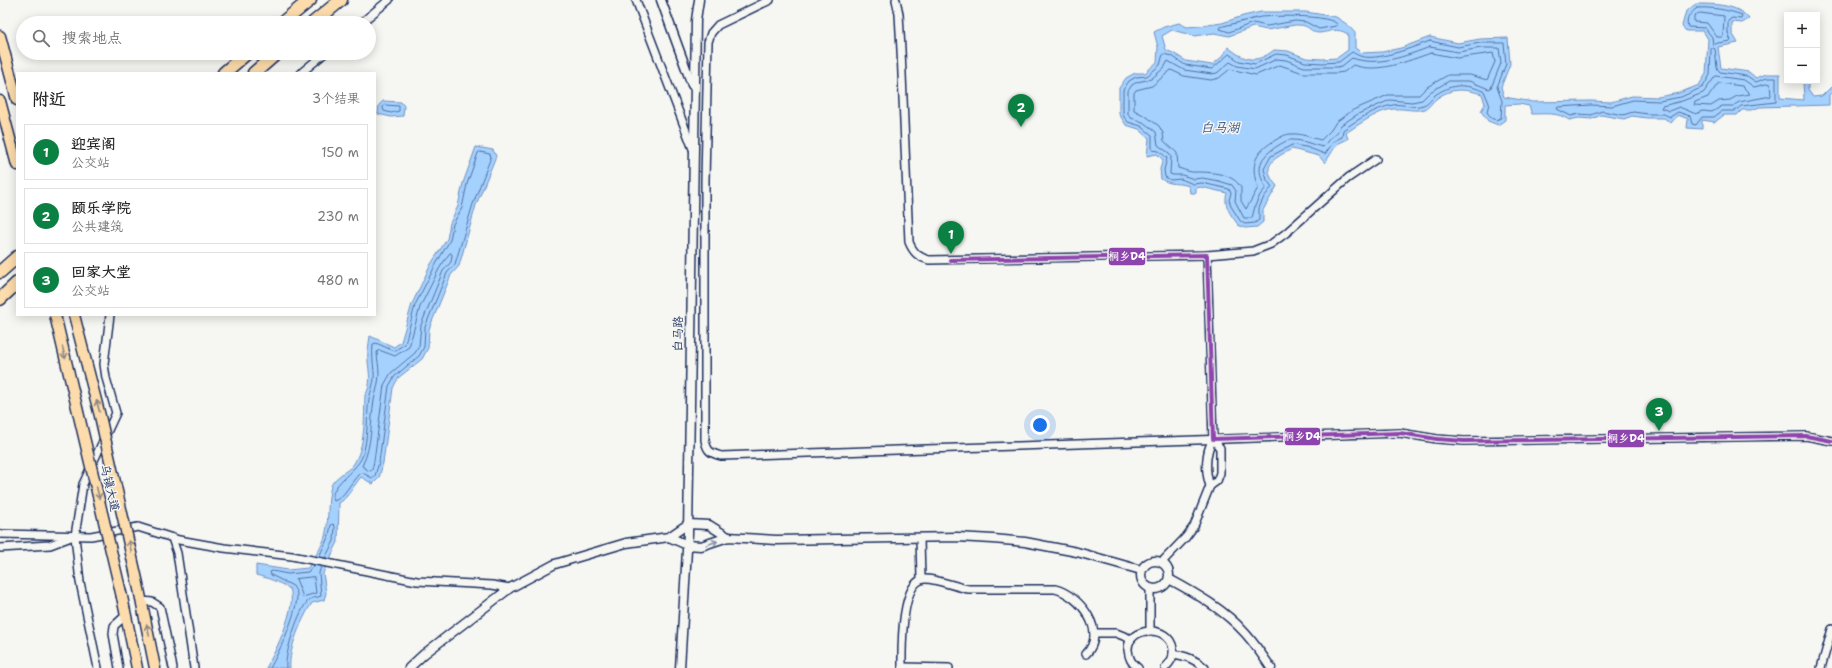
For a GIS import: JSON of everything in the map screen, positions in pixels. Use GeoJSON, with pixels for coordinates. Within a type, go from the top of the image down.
{"type":"FeatureCollection","features":[{"type":"Feature","properties":{"kind":"highway"},"geometry":{"type":"LineString","coordinates":[[291,16],[310,0]]}},
{"type":"Feature","properties":{"kind":"highway"},"geometry":{"type":"LineString","coordinates":[[322,16],[341,0]]}},
{"type":"Feature","properties":{"kind":"highway"},"geometry":{"type":"LineString","coordinates":[[225,72],[238,60]]}},
{"type":"Feature","properties":{"kind":"highway"},"geometry":{"type":"LineString","coordinates":[[255,72],[268,60]]}},
{"type":"Feature","properties":{"kind":"highway"},"geometry":{"type":"LineString","coordinates":[[0,272],[16,258]]}},
{"type":"Feature","properties":{"kind":"highway"},"geometry":{"type":"LineString","coordinates":[[0,299],[16,284]]}},
{"type":"Feature","properties":{"kind":"main road"},"geometry":{"type":"LineString","coordinates":[[0,36],[16,96]]}},
{"type":"Feature","properties":{"kind":"main road"},"geometry":{"type":"LineString","coordinates":[[0,101],[16,161]]}},
{"type":"Feature","properties":{"kind":"main road","name":"乌镇大道"},"geometry":{"type":"LineString","coordinates":[[55,316],[122,597],[137,668]]}},
{"type":"Feature","properties":{"kind":"main road","name":"乌镇大道"},"geometry":{"type":"LineString","coordinates":[[74,316],[100,416],[142,601],[155,668]]}},
{"type":"Feature","properties":{"kind":"street"},"geometry":{"type":"LineString","coordinates":[[370,16],[389,0]]}},
{"type":"Feature","properties":{"kind":"street"},"geometry":{"type":"LineString","coordinates":[[636,0],[693,150]]}},
{"type":"Feature","properties":{"kind":"street"},"geometry":{"type":"LineString","coordinates":[[662,0],[694,92]]}},
{"type":"Feature","properties":{"kind":"street","name":"白马路"},"geometry":{"type":"LineString","coordinates":[[680,668],[688,524],[694,92],[696,20],[699,0]]}},
{"type":"Feature","properties":{"kind":"street"},"geometry":{"type":"LineString","coordinates":[[770,0],[718,25],[710,33],[708,42],[704,313],[706,448],[711,453],[721,456],[1400,433],[1437,440],[1464,441],[1806,436],[1832,441]]}},
{"type":"Feature","properties":{"kind":"street"},"geometry":{"type":"LineString","coordinates":[[896,0],[899,14],[901,50],[909,242],[916,254],[922,258],[929,260],[941,260],[1207,255],[1253,251],[1271,244],[1298,223],[1348,178],[1376,159]]}},
{"type":"Feature","properties":{"kind":"street"},"geometry":{"type":"LineString","coordinates":[[302,72],[317,60]]}},
{"type":"Feature","properties":{"kind":"street"},"geometry":{"type":"LineString","coordinates":[[1207,255],[1213,439],[1207,448],[1207,477],[1210,486]]}},
{"type":"Feature","properties":{"kind":"street"},"geometry":{"type":"LineString","coordinates":[[98,668],[80,582],[75,536],[83,484],[116,413],[106,378],[104,364],[110,316]]}},
{"type":"Feature","properties":{"kind":"street"},"geometry":{"type":"LineString","coordinates":[[1162,562],[1186,537],[1194,526],[1210,486],[1216,481],[1220,473],[1220,448],[1213,439]]}},
{"type":"Feature","properties":{"kind":"street"},"geometry":{"type":"LineString","coordinates":[[1207,463],[1220,463]]}},
{"type":"Feature","properties":{"kind":"street"},"geometry":{"type":"LineString","coordinates":[[409,668],[424,654],[510,588],[555,564],[626,543],[668,537],[688,524],[709,525],[728,537]]}},
{"type":"Feature","properties":{"kind":"street"},"geometry":{"type":"LineString","coordinates":[[0,534],[91,536],[138,527],[172,538],[224,548],[292,556],[417,581],[492,585],[510,588]]}},
{"type":"Feature","properties":{"kind":"street"},"geometry":{"type":"LineString","coordinates":[[0,548],[50,545],[75,536]]}},
{"type":"Feature","properties":{"kind":"street"},"geometry":{"type":"LineString","coordinates":[[668,537],[687,545],[701,546],[728,537],[776,540],[964,537],[1025,542],[1077,552],[1141,570]]}},
{"type":"Feature","properties":{"kind":"street"},"geometry":{"type":"LineString","coordinates":[[172,538],[178,559],[194,668]]}},
{"type":"Feature","properties":{"kind":"street"},"geometry":{"type":"LineString","coordinates":[[920,538],[921,580]]}},
{"type":"Feature","properties":{"kind":"street"},"geometry":{"type":"LineString","coordinates":[[1152,560],[1162,562],[1168,569],[1169,579],[1163,587],[1154,589],[1142,583],[1141,570],[1147,562],[1152,560]]}},
{"type":"Feature","properties":{"kind":"street"},"geometry":{"type":"LineString","coordinates":[[949,668],[902,668],[903,627],[906,609],[910,595],[916,584],[921,580],[929,579],[956,587],[1055,589],[1065,592],[1086,612],[1094,633],[1091,649],[1086,654]]}},
{"type":"Feature","properties":{"kind":"street"},"geometry":{"type":"LineString","coordinates":[[1169,579],[1189,589],[1216,608],[1244,632],[1271,668]]}},
{"type":"Feature","properties":{"kind":"street"},"geometry":{"type":"LineString","coordinates":[[1150,588],[1150,632]]}},
{"type":"Feature","properties":{"kind":"street"},"geometry":{"type":"LineString","coordinates":[[142,601],[152,602],[160,607],[173,668]]}},
{"type":"Feature","properties":{"kind":"street"},"geometry":{"type":"LineString","coordinates":[[119,668],[113,634],[114,626],[126,615]]}},
{"type":"Feature","properties":{"kind":"street"},"geometry":{"type":"LineString","coordinates":[[1821,668],[1832,629]]}},
{"type":"Feature","properties":{"kind":"street"},"geometry":{"type":"LineString","coordinates":[[1138,668],[1133,665],[1129,658],[1128,647],[1131,639],[1136,634],[1150,632],[1161,632],[1168,636],[1172,645],[1173,654],[1171,662],[1165,668]]}},
{"type":"Feature","properties":{"kind":"street"},"geometry":{"type":"LineString","coordinates":[[1094,633],[1116,633],[1131,639]]}},
{"type":"Feature","properties":{"kind":"street"},"geometry":{"type":"LineString","coordinates":[[1173,654],[1186,656],[1197,661],[1205,668]]}},
{"type":"Feature","properties":{"kind":"water","name":"白马湖"},"geometry":{"type":"Polygon","coordinates":[[[1696,4],[1725,6],[1739,10],[1749,19],[1742,23],[1732,22],[1732,33],[1738,43],[1718,47],[1721,68],[1749,72],[1756,78],[1766,74],[1780,74],[1780,98],[1804,100],[1803,84],[1808,84],[1808,90],[1813,97],[1822,96],[1832,86],[1832,92],[1829,95],[1829,105],[1760,107],[1751,110],[1742,110],[1737,115],[1724,115],[1715,122],[1702,120],[1702,129],[1687,128],[1688,119],[1678,115],[1671,123],[1664,118],[1632,116],[1624,119],[1601,115],[1592,119],[1579,118],[1569,120],[1565,117],[1556,115],[1532,114],[1529,106],[1519,104],[1505,105],[1505,120],[1498,125],[1488,121],[1481,111],[1485,104],[1482,94],[1464,90],[1447,92],[1425,109],[1389,110],[1369,118],[1346,133],[1348,139],[1337,144],[1325,163],[1319,156],[1292,149],[1275,159],[1271,163],[1269,173],[1277,186],[1263,210],[1263,222],[1257,227],[1245,228],[1239,226],[1228,210],[1226,202],[1227,193],[1201,187],[1196,188],[1196,193],[1190,193],[1189,186],[1168,182],[1161,179],[1160,169],[1163,160],[1157,154],[1147,156],[1149,138],[1139,129],[1126,125],[1119,114],[1119,88],[1126,78],[1135,73],[1145,73],[1157,62],[1158,47],[1154,32],[1164,27],[1179,23],[1187,27],[1200,26],[1222,23],[1261,12],[1306,12],[1336,17],[1348,25],[1355,33],[1355,48],[1362,53],[1382,52],[1401,48],[1430,37],[1458,43],[1480,39],[1508,38],[1510,64],[1501,87],[1504,97],[1533,102],[1611,102],[1632,96],[1658,97],[1679,93],[1699,85],[1706,74],[1708,39],[1703,31],[1686,31],[1682,26],[1686,11],[1696,4]],[[1301,25],[1267,30],[1253,27],[1229,36],[1214,33],[1195,36],[1172,30],[1162,36],[1166,50],[1186,61],[1212,65],[1223,56],[1228,47],[1245,58],[1251,59],[1262,57],[1274,50],[1288,51],[1306,58],[1337,58],[1348,50],[1348,34],[1337,30],[1317,33],[1301,25]]]}},
{"type":"Feature","properties":{"kind":"water"},"geometry":{"type":"Polygon","coordinates":[[[383,101],[401,102],[404,106],[403,116],[391,117],[378,114],[379,105],[383,101]]]}},
{"type":"Feature","properties":{"kind":"water"},"geometry":{"type":"Polygon","coordinates":[[[476,147],[493,150],[496,156],[476,205],[459,266],[451,275],[429,329],[428,348],[422,359],[398,378],[393,388],[383,463],[379,478],[373,484],[361,477],[348,495],[339,503],[338,542],[323,573],[326,593],[324,600],[312,603],[304,617],[293,643],[290,668],[266,668],[284,629],[291,607],[291,597],[290,589],[273,580],[256,575],[256,565],[288,570],[308,568],[321,546],[326,532],[331,486],[338,477],[353,465],[360,449],[364,431],[365,395],[369,387],[368,355],[370,336],[394,347],[401,342],[412,304],[431,264],[447,239],[450,223],[458,206],[463,183],[476,147]]]}},
{"type":"Feature","properties":{"kind":"transit line","name":"桐乡D4"},"geometry":{"type":"LineString","coordinates":[[950,260],[1207,255],[1213,439],[1400,433],[1437,439],[1464,441],[1806,436],[1832,441]]}},
{"type":"Feature","properties":{"kind":"place","name":"颐乐学院"},"geometry":{"type":"Point","coordinates":[1021,127]}},
{"type":"Feature","properties":{"kind":"place","name":"迎宾阁"},"geometry":{"type":"Point","coordinates":[951,254]}},
{"type":"Feature","properties":{"kind":"place","name":"回家大堂"},"geometry":{"type":"Point","coordinates":[1659,431]}}]}
